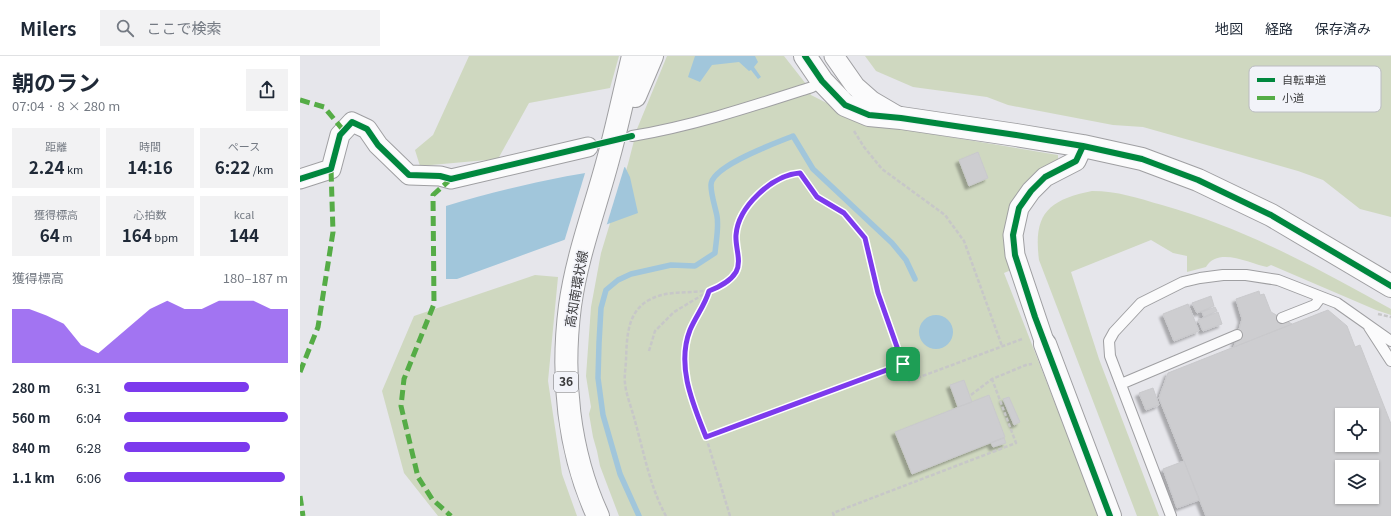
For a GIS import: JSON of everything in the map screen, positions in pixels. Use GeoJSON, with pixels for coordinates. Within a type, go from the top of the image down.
{"type":"FeatureCollection","features":[{"type":"Feature","properties":{"kind":"street","name":"高知南環状線"},"geometry":{"type":"LineString","coordinates":[[598,516],[590,499],[573,437],[566,377],[570,305],[583,246],[609,156],[634,56]]}},
{"type":"Feature","properties":{"kind":"street","name":"高知南環状線"},"geometry":{"type":"LineString","coordinates":[[609,156],[652,56]]}},
{"type":"Feature","properties":{"kind":"street"},"geometry":{"type":"LineString","coordinates":[[805,56],[822,81],[845,105],[869,115],[900,118],[1083,146],[1142,159],[1198,180],[1271,215],[1391,286]]}},
{"type":"Feature","properties":{"kind":"street"},"geometry":{"type":"LineString","coordinates":[[834,56],[855,86],[872,101],[900,118]]}},
{"type":"Feature","properties":{"kind":"street"},"geometry":{"type":"LineString","coordinates":[[300,180],[330,169],[340,135],[352,122],[367,129],[378,145],[409,175],[440,176],[451,179],[588,147]]}},
{"type":"Feature","properties":{"kind":"street"},"geometry":{"type":"LineString","coordinates":[[1083,146],[1076,161],[1045,177],[1031,191],[1019,208],[1013,235],[1015,255],[1044,344],[1110,516]]}},
{"type":"Feature","properties":{"kind":"lane"},"geometry":{"type":"LineString","coordinates":[[632,136],[654,133],[739,111],[812,87],[822,81]]}},
{"type":"Feature","properties":{"kind":"lane"},"geometry":{"type":"LineString","coordinates":[[1171,516],[1110,356],[1109,341],[1114,332],[1141,303],[1183,282],[1200,278],[1246,275],[1278,280],[1337,303],[1391,341]]}},
{"type":"Feature","properties":{"kind":"lane"},"geometry":{"type":"LineString","coordinates":[[1282,318],[1315,305],[1321,297]]}},
{"type":"Feature","properties":{"kind":"lane"},"geometry":{"type":"LineString","coordinates":[[1365,322],[1391,361]]}},
{"type":"Feature","properties":{"kind":"lane"},"geometry":{"type":"LineString","coordinates":[[1121,384],[1237,335]]}},
{"type":"Feature","properties":{"kind":"path"},"geometry":{"type":"LineString","coordinates":[[851,125],[864,147],[882,169],[945,214],[964,241],[1002,346]]}},
{"type":"Feature","properties":{"kind":"path"},"geometry":{"type":"LineString","coordinates":[[649,352],[655,331],[674,312],[709,291],[722,286],[737,270],[738,256],[736,236],[740,218],[756,198],[780,179],[791,174],[800,173],[817,197],[844,213],[865,238],[878,293],[909,381],[1022,339]]}},
{"type":"Feature","properties":{"kind":"path"},"geometry":{"type":"LineString","coordinates":[[709,291],[706,302],[690,330],[684,357],[691,399],[706,437],[730,516]]}},
{"type":"Feature","properties":{"kind":"path"},"geometry":{"type":"LineString","coordinates":[[666,516],[654,489],[625,383],[628,329],[634,313],[649,300],[673,293],[709,291]]}},
{"type":"Feature","properties":{"kind":"path"},"geometry":{"type":"LineString","coordinates":[[971,395],[992,379],[1030,363],[1034,366]]}},
{"type":"Feature","properties":{"kind":"path"},"geometry":{"type":"LineString","coordinates":[[706,437],[903,364]]}},
{"type":"Feature","properties":{"kind":"path"},"geometry":{"type":"LineString","coordinates":[[833,513],[1016,443],[992,379]]}},
{"type":"Feature","properties":{"kind":"green space"},"geometry":{"type":"Polygon","coordinates":[[[469,56],[619,56],[610,88],[529,103],[498,159],[420,166],[415,150],[433,135],[469,56]]]}},
{"type":"Feature","properties":{"kind":"green space"},"geometry":{"type":"Polygon","coordinates":[[[667,56],[784,56],[806,84],[811,95],[866,123],[1058,155],[1058,161],[1024,185],[1011,270],[1004,273],[1099,516],[619,516],[600,466],[589,414],[591,407],[586,376],[591,307],[601,253],[637,129],[667,56]]]}},
{"type":"Feature","properties":{"kind":"green space"},"geometry":{"type":"Polygon","coordinates":[[[865,56],[1391,56],[1391,217],[1360,209],[1323,180],[1298,171],[1143,127],[1113,125],[1008,105],[987,97],[913,87],[876,71],[865,56]]]}},
{"type":"Feature","properties":{"kind":"green space"},"geometry":{"type":"Polygon","coordinates":[[[1092,191],[1110,192],[1136,197],[1222,225],[1280,250],[1391,309],[1391,315],[1271,265],[1267,267],[1235,258],[1218,258],[1211,261],[1206,267],[1187,272],[1187,256],[1173,253],[1151,240],[1071,272],[1099,359],[1159,516],[1137,516],[1039,260],[1039,231],[1042,220],[1047,212],[1054,205],[1064,199],[1092,191]]]}},
{"type":"Feature","properties":{"kind":"green space"},"geometry":{"type":"Polygon","coordinates":[[[535,275],[558,277],[548,381],[562,474],[577,516],[438,516],[404,473],[382,391],[414,316],[535,275]]]}},
{"type":"Feature","properties":{"kind":"water"},"geometry":{"type":"Polygon","coordinates":[[[695,56],[755,56],[758,62],[754,67],[761,77],[758,79],[751,70],[749,71],[739,62],[712,65],[700,82],[688,77],[695,56]]]}},
{"type":"Feature","properties":{"kind":"water"},"geometry":{"type":"Polygon","coordinates":[[[625,167],[630,177],[638,213],[457,279],[446,279],[446,206],[490,193],[535,183],[625,167]]]}},
{"type":"Feature","properties":{"kind":"water"},"geometry":{"type":"Polygon","coordinates":[[[933,315],[939,315],[943,316],[950,322],[953,332],[952,339],[946,346],[939,349],[933,349],[929,348],[922,342],[919,335],[919,329],[920,325],[926,318],[933,315]]]}},
{"type":"Feature","properties":{"kind":"pier"},"geometry":{"type":"Polygon","coordinates":[[[625,165],[606,227],[564,242],[586,170],[625,165]]]}},
{"type":"Feature","properties":{"kind":"building"},"geometry":{"type":"Polygon","coordinates":[[[978,152],[988,178],[969,186],[959,160],[978,152]]]}},
{"type":"Feature","properties":{"kind":"building"},"geometry":{"type":"Polygon","coordinates":[[[1259,291],[1260,295],[1264,294],[1271,312],[1292,324],[1234,347],[1242,319],[1236,299],[1259,291]]]}},
{"type":"Feature","properties":{"kind":"building"},"geometry":{"type":"Polygon","coordinates":[[[1211,296],[1214,306],[1197,313],[1192,303],[1211,296]]]}},
{"type":"Feature","properties":{"kind":"building"},"geometry":{"type":"Polygon","coordinates":[[[1188,304],[1199,331],[1174,341],[1163,314],[1188,304]]]}},
{"type":"Feature","properties":{"kind":"building"},"geometry":{"type":"Polygon","coordinates":[[[1215,307],[1217,311],[1204,317],[1202,312],[1215,307]]]}},
{"type":"Feature","properties":{"kind":"building"},"geometry":{"type":"Polygon","coordinates":[[[1328,310],[1347,326],[1355,347],[1360,345],[1391,424],[1391,516],[1206,516],[1159,398],[1168,373],[1328,310]]]}},
{"type":"Feature","properties":{"kind":"building"},"geometry":{"type":"Polygon","coordinates":[[[1218,312],[1222,324],[1203,331],[1198,320],[1218,312]]]}},
{"type":"Feature","properties":{"kind":"building"},"geometry":{"type":"Polygon","coordinates":[[[964,380],[972,402],[958,407],[950,385],[964,380]]]}},
{"type":"Feature","properties":{"kind":"building"},"geometry":{"type":"Polygon","coordinates":[[[1153,388],[1159,405],[1146,410],[1139,393],[1153,388]]]}},
{"type":"Feature","properties":{"kind":"building"},"geometry":{"type":"Polygon","coordinates":[[[989,395],[1005,437],[912,474],[895,432],[989,395]]]}},
{"type":"Feature","properties":{"kind":"building"},"geometry":{"type":"Polygon","coordinates":[[[1009,397],[1020,422],[1014,425],[1003,399],[1009,397]]]}},
{"type":"Feature","properties":{"kind":"building"},"geometry":{"type":"Polygon","coordinates":[[[1004,438],[1006,443],[993,447],[991,443],[1004,438]]]}},
{"type":"Feature","properties":{"kind":"building"},"geometry":{"type":"Polygon","coordinates":[[[1184,461],[1199,500],[1177,508],[1163,469],[1184,461]]]}},
{"type":"Feature","properties":{"kind":"waterway"},"geometry":{"type":"LineString","coordinates":[[639,516],[620,474],[603,415],[598,378],[601,308],[606,290],[618,280],[631,274],[671,265],[695,266],[715,253],[718,221],[712,197],[711,185],[714,178],[721,170],[746,156],[793,136],[813,169],[892,243],[906,260],[915,279]]}},
{"type":"Feature","properties":{"kind":"marked path"},"geometry":{"type":"LineString","coordinates":[[300,100],[324,107],[344,131]]}},
{"type":"Feature","properties":{"kind":"marked path"},"geometry":{"type":"LineString","coordinates":[[300,372],[318,327],[333,232],[331,169]]}},
{"type":"Feature","properties":{"kind":"marked path"},"geometry":{"type":"LineString","coordinates":[[451,179],[433,195],[434,304],[404,379],[401,406],[418,477],[432,499],[451,516]]}},
{"type":"Feature","properties":{"kind":"marked path"},"geometry":{"type":"LineString","coordinates":[[300,496],[303,516]]}},
{"type":"Feature","properties":{"kind":"cycle path"},"geometry":{"type":"LineString","coordinates":[[805,56],[822,81],[845,105],[869,115],[901,118],[1016,135],[1083,146],[1142,159],[1198,180],[1271,215],[1391,286]]}},
{"type":"Feature","properties":{"kind":"cycle path"},"geometry":{"type":"LineString","coordinates":[[300,179],[331,169],[340,135],[352,122],[367,129],[378,145],[409,175],[440,176],[451,179],[632,136]]}},
{"type":"Feature","properties":{"kind":"cycle path"},"geometry":{"type":"LineString","coordinates":[[1083,146],[1076,161],[1045,177],[1031,191],[1019,208],[1013,235],[1015,255],[1035,317],[1110,516]]}},
{"type":"Feature","properties":{"kind":"route"},"geometry":{"type":"LineString","coordinates":[[800,173],[817,197],[844,213],[865,238],[878,293],[903,364],[706,437],[691,399],[687,381],[684,357],[690,330],[706,302],[709,291],[722,286],[737,270],[738,256],[736,236],[740,218],[756,198],[780,179],[791,174],[800,173]]}}]}
